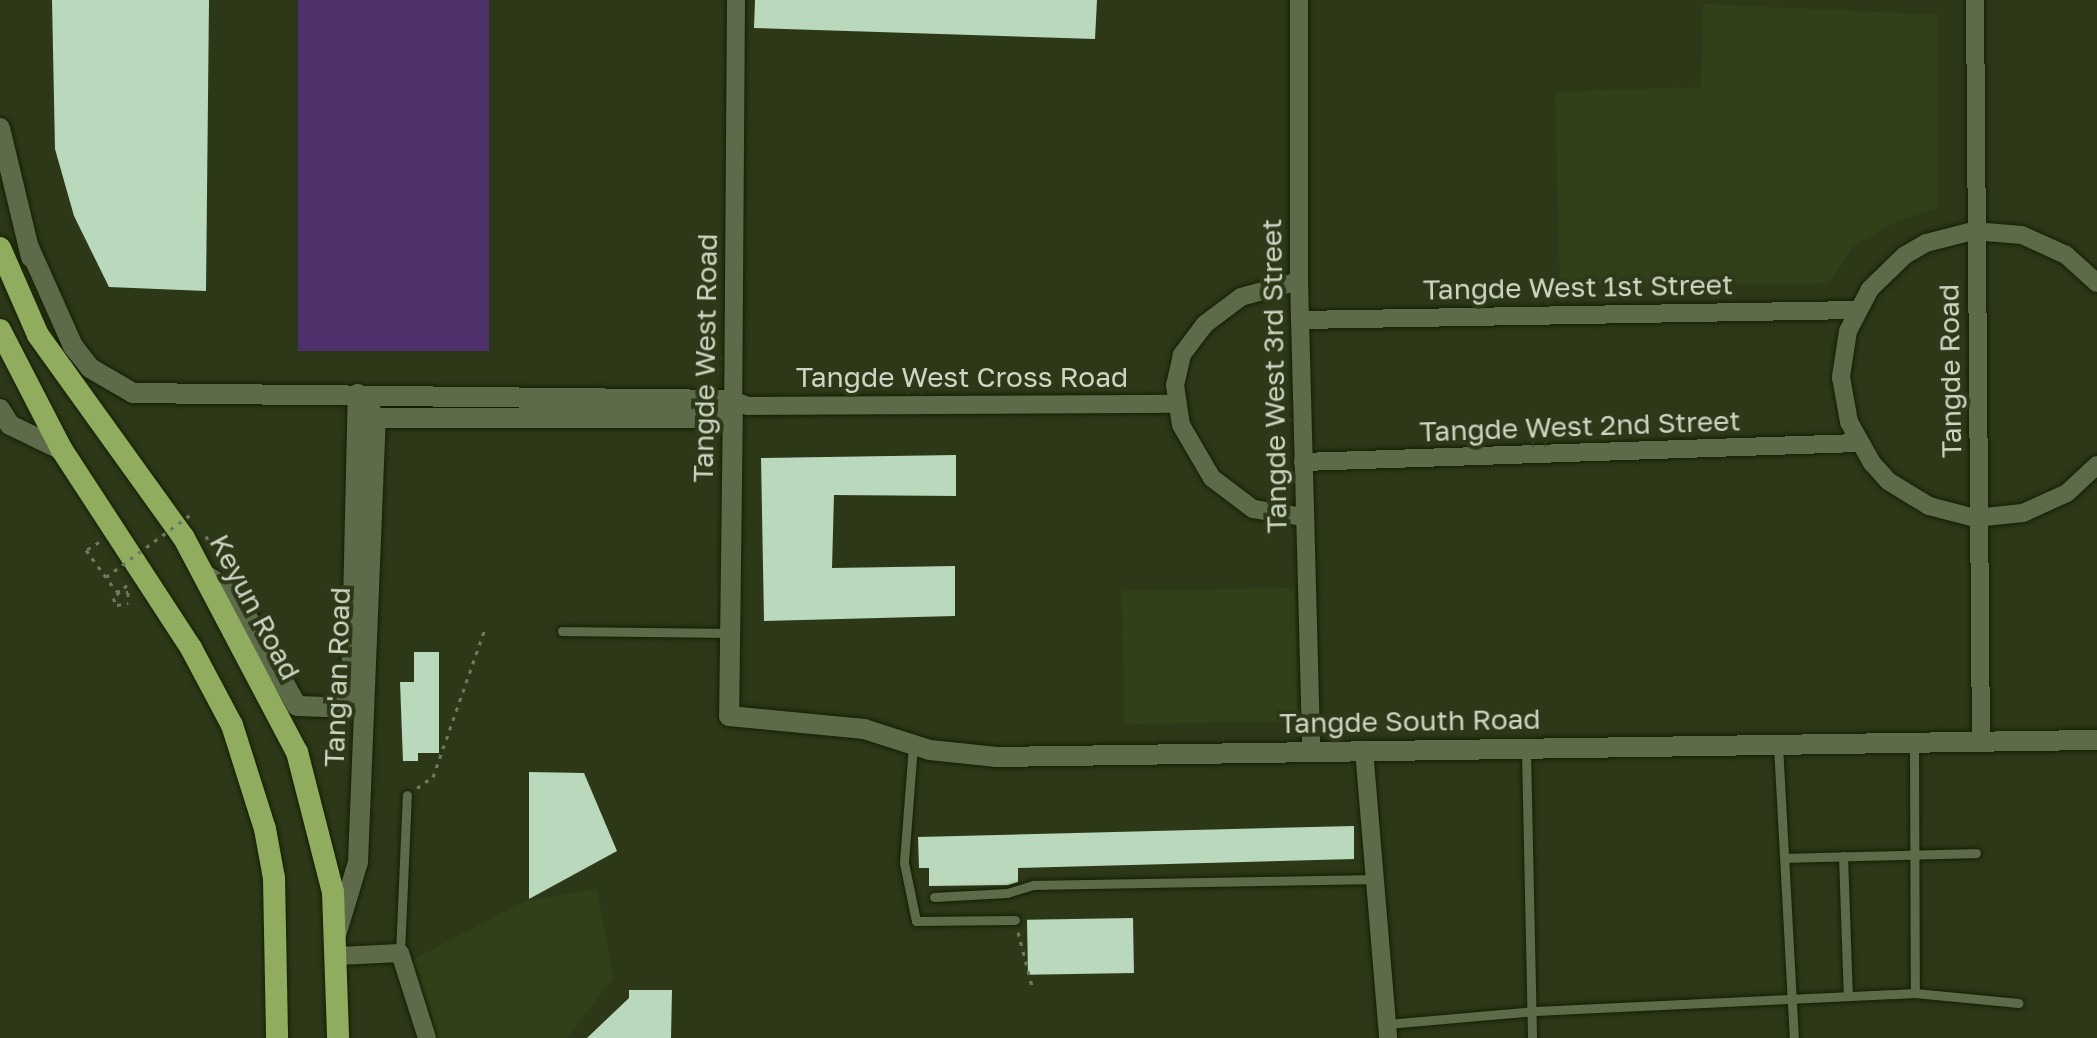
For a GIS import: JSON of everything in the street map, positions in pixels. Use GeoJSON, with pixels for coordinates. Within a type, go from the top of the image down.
{"type":"FeatureCollection","features":[{"type":"Feature","properties":{"kind":"highway","name":"Keyun Road"},"geometry":{"type":"LineString","coordinates":[[0,248],[38,335],[71,386],[184,538],[297,752],[327,857],[337,946],[338,1038]]}},
{"type":"Feature","properties":{"kind":"highway"},"geometry":{"type":"LineString","coordinates":[[0,330],[62,450],[191,648],[232,725],[261,814],[274,878],[277,1038]]}},
{"type":"Feature","properties":{"kind":"street","name":"Tangde West Road"},"geometry":{"type":"LineString","coordinates":[[729,716],[738,408],[736,0]]}},
{"type":"Feature","properties":{"kind":"street","name":"Tangde West 3rd Street"},"geometry":{"type":"LineString","coordinates":[[1299,0],[1299,281],[1311,750]]}},
{"type":"Feature","properties":{"kind":"street","name":"Tangde Road"},"geometry":{"type":"LineString","coordinates":[[1975,0],[1981,742]]}},
{"type":"Feature","properties":{"kind":"street"},"geometry":{"type":"LineString","coordinates":[[0,128],[28,245],[71,386]]}},
{"type":"Feature","properties":{"kind":"street"},"geometry":{"type":"LineString","coordinates":[[2097,283],[2045,243],[1977,231],[1949,235],[1905,255],[1870,289],[1857,310],[1841,377],[1859,443],[1888,481],[1907,495],[1952,514],[1979,518],[2046,505],[2097,465]]}},
{"type":"Feature","properties":{"kind":"street"},"geometry":{"type":"LineString","coordinates":[[28,245],[73,346],[90,368],[113,385],[157,396],[358,394],[738,408]]}},
{"type":"Feature","properties":{"kind":"street"},"geometry":{"type":"LineString","coordinates":[[1299,281],[1241,297],[1205,324],[1182,355],[1176,404],[1198,459],[1230,494],[1253,509],[1304,517]]}},
{"type":"Feature","properties":{"kind":"street","name":"Tangde West 1st Street"},"geometry":{"type":"LineString","coordinates":[[1300,320],[1857,310]]}},
{"type":"Feature","properties":{"kind":"street"},"geometry":{"type":"LineString","coordinates":[[358,394],[376,418]]}},
{"type":"Feature","properties":{"kind":"street","name":"Tang'an Road"},"geometry":{"type":"LineString","coordinates":[[204,574],[234,593],[297,706],[334,707],[351,692],[354,418],[358,394]]}},
{"type":"Feature","properties":{"kind":"street","name":"Tangde West Cross Road"},"geometry":{"type":"LineString","coordinates":[[738,408],[1176,404]]}},
{"type":"Feature","properties":{"kind":"street"},"geometry":{"type":"LineString","coordinates":[[354,418],[738,408]]}},
{"type":"Feature","properties":{"kind":"street"},"geometry":{"type":"LineString","coordinates":[[0,409],[10,425],[62,450]]}},
{"type":"Feature","properties":{"kind":"street","name":"Tang'an Road"},"geometry":{"type":"LineString","coordinates":[[337,946],[358,862],[376,418]]}},
{"type":"Feature","properties":{"kind":"street","name":"Tangde West 2nd Street"},"geometry":{"type":"LineString","coordinates":[[1303,462],[1859,443]]}},
{"type":"Feature","properties":{"kind":"street","name":"Tangde South Road"},"geometry":{"type":"LineString","coordinates":[[729,716],[864,729],[913,745],[997,757],[2097,740]]}},
{"type":"Feature","properties":{"kind":"street"},"geometry":{"type":"LineString","coordinates":[[1364,750],[1388,1031]]}},
{"type":"Feature","properties":{"kind":"street"},"geometry":{"type":"LineString","coordinates":[[337,946],[400,953],[427,1038]]}},
{"type":"Feature","properties":{"kind":"lane"},"geometry":{"type":"LineString","coordinates":[[562,631],[730,633]]}},
{"type":"Feature","properties":{"kind":"lane"},"geometry":{"type":"LineString","coordinates":[[1914,743],[1915,993]]}},
{"type":"Feature","properties":{"kind":"lane"},"geometry":{"type":"LineString","coordinates":[[913,745],[904,863],[916,921],[1015,920]]}},
{"type":"Feature","properties":{"kind":"lane"},"geometry":{"type":"LineString","coordinates":[[1778,745],[1794,1038]]}},
{"type":"Feature","properties":{"kind":"lane"},"geometry":{"type":"LineString","coordinates":[[1526,747],[1535,1011],[1532,1038]]}},
{"type":"Feature","properties":{"kind":"lane"},"geometry":{"type":"LineString","coordinates":[[400,953],[407,795]]}},
{"type":"Feature","properties":{"kind":"lane"},"geometry":{"type":"LineString","coordinates":[[1785,858],[1976,853]]}},
{"type":"Feature","properties":{"kind":"lane"},"geometry":{"type":"LineString","coordinates":[[1843,856],[1848,996]]}},
{"type":"Feature","properties":{"kind":"lane"},"geometry":{"type":"LineString","coordinates":[[934,897],[1007,893],[1034,885],[1375,879]]}},
{"type":"Feature","properties":{"kind":"lane"},"geometry":{"type":"LineString","coordinates":[[1388,1031],[1535,1011],[1915,993],[2019,1003]]}},
{"type":"Feature","properties":{"kind":"path"},"geometry":{"type":"LineString","coordinates":[[106,577],[191,514]]}},
{"type":"Feature","properties":{"kind":"path"},"geometry":{"type":"LineString","coordinates":[[86,550],[116,591],[128,592],[128,603],[117,605],[115,593]]}},
{"type":"Feature","properties":{"kind":"path"},"geometry":{"type":"LineString","coordinates":[[407,795],[433,777],[484,631]]}},
{"type":"Feature","properties":{"kind":"path"},"geometry":{"type":"LineString","coordinates":[[1015,920],[1032,986]]}},
{"type":"Feature","properties":{"kind":"shaded area"},"geometry":{"type":"Polygon","coordinates":[[[298,0],[489,0],[489,351],[298,351],[298,0]]]}},
{"type":"Feature","properties":{"kind":"shaded area"},"geometry":{"type":"Polygon","coordinates":[[[1703,4],[1937,15],[1937,208],[1886,226],[1853,247],[1829,283],[1560,285],[1555,92],[1701,87],[1703,4]]]}},
{"type":"Feature","properties":{"kind":"shaded area"},"geometry":{"type":"Polygon","coordinates":[[[1295,588],[1297,721],[1124,724],[1122,591],[1295,588]]]}},
{"type":"Feature","properties":{"kind":"shaded area"},"geometry":{"type":"Polygon","coordinates":[[[597,889],[613,978],[567,1038],[438,1038],[409,962],[525,901],[597,889]]]}},
{"type":"Feature","properties":{"kind":"building"},"geometry":{"type":"Polygon","coordinates":[[[52,0],[209,0],[206,291],[109,287],[74,216],[55,149],[52,0]]]}},
{"type":"Feature","properties":{"kind":"building"},"geometry":{"type":"Polygon","coordinates":[[[755,0],[1097,0],[1095,39],[754,28],[755,0]]]}},
{"type":"Feature","properties":{"kind":"building"},"geometry":{"type":"Polygon","coordinates":[[[956,455],[956,496],[834,495],[832,568],[955,566],[955,616],[764,621],[761,458],[956,455]]]}},
{"type":"Feature","properties":{"kind":"building"},"geometry":{"type":"Polygon","coordinates":[[[414,652],[439,652],[439,753],[418,753],[418,761],[403,761],[400,682],[414,682],[414,652]]]}},
{"type":"Feature","properties":{"kind":"building"},"geometry":{"type":"Polygon","coordinates":[[[529,772],[584,773],[617,851],[529,899],[529,772]]]}},
{"type":"Feature","properties":{"kind":"building"},"geometry":{"type":"Polygon","coordinates":[[[1354,826],[1354,859],[1018,868],[1018,882],[1008,885],[929,886],[929,868],[919,868],[918,837],[1354,826]]]}},
{"type":"Feature","properties":{"kind":"building"},"geometry":{"type":"Polygon","coordinates":[[[1133,918],[1134,973],[1028,975],[1027,920],[1133,918]]]}},
{"type":"Feature","properties":{"kind":"building"},"geometry":{"type":"Polygon","coordinates":[[[629,990],[672,990],[671,1038],[587,1038],[629,998],[629,990]]]}}]}
